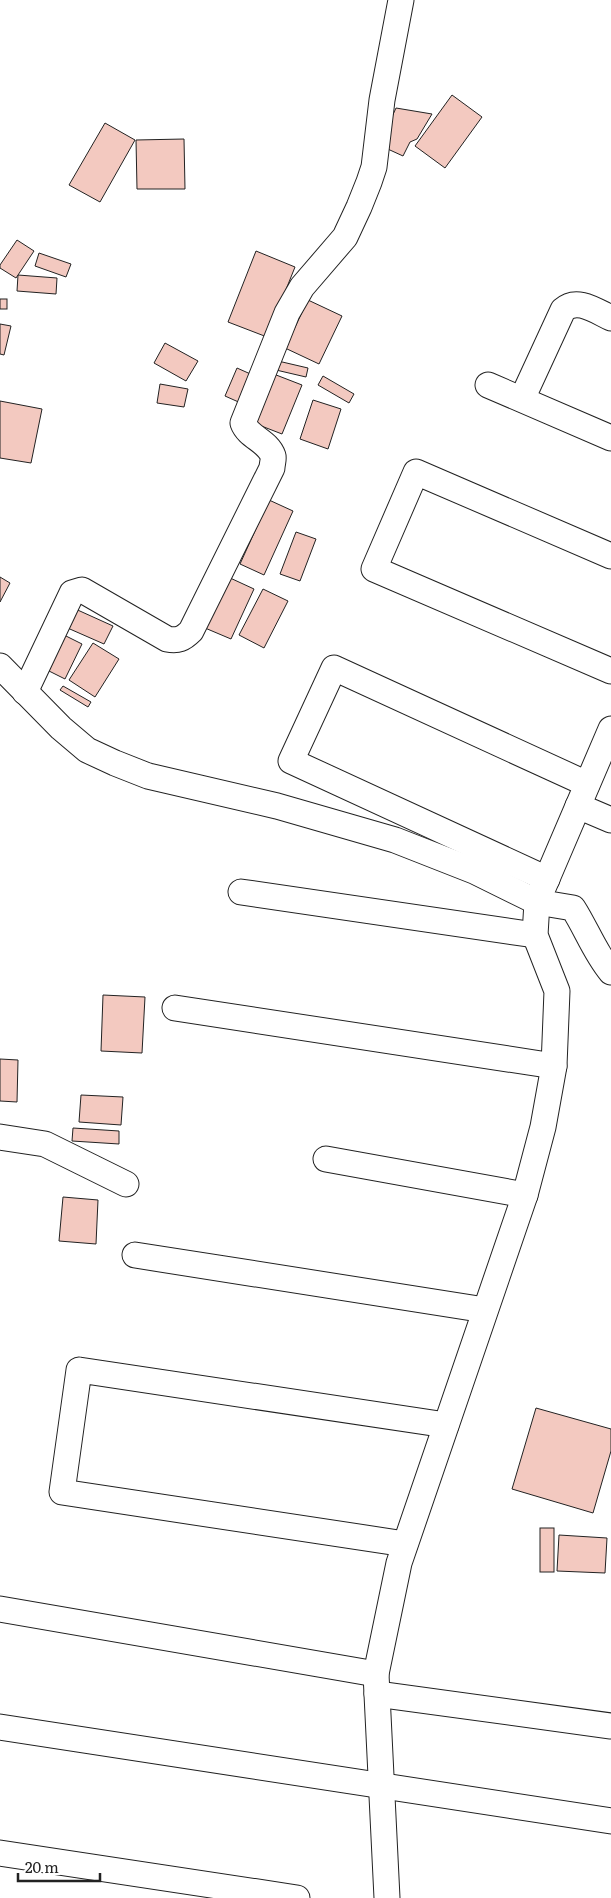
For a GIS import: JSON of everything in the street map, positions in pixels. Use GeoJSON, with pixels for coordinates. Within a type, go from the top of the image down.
{"type":"FeatureCollection","features":[{"type":"Feature","properties":{"kind":"street"},"geometry":{"type":"LineString","coordinates":[[25,692],[72,593],[76,591],[82,590],[167,639],[178,641],[185,638],[192,631],[272,468],[273,456],[264,444],[246,429],[243,423],[287,313],[302,287],[345,237],[374,167],[382,100],[400,0]]}},
{"type":"Feature","properties":{"kind":"street"},"geometry":{"type":"LineString","coordinates":[[522,399],[563,310],[568,305],[578,303],[611,318]]}},
{"type":"Feature","properties":{"kind":"street"},"geometry":{"type":"LineString","coordinates":[[488,385],[611,438]]}},
{"type":"Feature","properties":{"kind":"street"},"geometry":{"type":"LineString","coordinates":[[611,556],[416,472],[374,569],[611,671]]}},
{"type":"Feature","properties":{"kind":"street"},"geometry":{"type":"LineString","coordinates":[[0,666],[61,728],[87,750],[115,763],[148,776],[277,806],[395,840],[474,871],[537,902],[573,908],[611,972]]}},
{"type":"Feature","properties":{"kind":"street"},"geometry":{"type":"LineString","coordinates":[[547,879],[291,762],[334,668],[583,795],[611,820]]}},
{"type":"Feature","properties":{"kind":"street"},"geometry":{"type":"LineString","coordinates":[[387,1898],[377,1684],[399,1563],[525,1195],[543,1128],[554,1066],[557,991],[535,935],[537,902],[611,729]]}},
{"type":"Feature","properties":{"kind":"street"},"geometry":{"type":"LineString","coordinates":[[241,892],[535,935]]}},
{"type":"Feature","properties":{"kind":"street"},"geometry":{"type":"LineString","coordinates":[[175,1008],[554,1066]]}},
{"type":"Feature","properties":{"kind":"street"},"geometry":{"type":"LineString","coordinates":[[0,1137],[45,1144],[126,1184]]}},
{"type":"Feature","properties":{"kind":"street"},"geometry":{"type":"LineString","coordinates":[[326,1159],[525,1195]]}},
{"type":"Feature","properties":{"kind":"street"},"geometry":{"type":"LineString","coordinates":[[135,1256],[485,1310]]}},
{"type":"Feature","properties":{"kind":"street"},"geometry":{"type":"LineString","coordinates":[[405,1544],[62,1492],[79,1370],[446,1425]]}},
{"type":"Feature","properties":{"kind":"street"},"geometry":{"type":"LineString","coordinates":[[0,1608],[377,1684],[611,1726]]}},
{"type":"Feature","properties":{"kind":"street"},"geometry":{"type":"LineString","coordinates":[[0,1727],[611,1821]]}},
{"type":"Feature","properties":{"kind":"street"},"geometry":{"type":"LineString","coordinates":[[0,1853],[296,1898]]}},
{"type":"Feature","properties":{"kind":"building"},"geometry":{"type":"Polygon","coordinates":[[[452,95],[482,117],[445,168],[415,146],[452,95]]]}},
{"type":"Feature","properties":{"kind":"building"},"geometry":{"type":"Polygon","coordinates":[[[396,108],[432,114],[417,139],[410,142],[403,156],[379,145],[396,108]]]}},
{"type":"Feature","properties":{"kind":"building"},"geometry":{"type":"Polygon","coordinates":[[[105,123],[135,140],[100,202],[69,185],[105,123]]]}},
{"type":"Feature","properties":{"kind":"building"},"geometry":{"type":"Polygon","coordinates":[[[184,139],[185,189],[137,189],[136,140],[184,139]]]}},
{"type":"Feature","properties":{"kind":"building"},"geometry":{"type":"Polygon","coordinates":[[[17,240],[34,251],[16,278],[0,268],[0,265],[17,240]]]}},
{"type":"Feature","properties":{"kind":"building"},"geometry":{"type":"Polygon","coordinates":[[[256,251],[295,267],[267,337],[228,322],[256,251]]]}},
{"type":"Feature","properties":{"kind":"building"},"geometry":{"type":"Polygon","coordinates":[[[39,253],[71,264],[66,277],[35,266],[39,253]]]}},
{"type":"Feature","properties":{"kind":"building"},"geometry":{"type":"Polygon","coordinates":[[[18,275],[57,278],[56,294],[17,291],[18,275]]]}},
{"type":"Feature","properties":{"kind":"building"},"geometry":{"type":"Polygon","coordinates":[[[0,299],[7,299],[7,309],[0,309],[0,299]]]}},
{"type":"Feature","properties":{"kind":"building"},"geometry":{"type":"Polygon","coordinates":[[[308,300],[342,316],[319,364],[285,348],[308,300]]]}},
{"type":"Feature","properties":{"kind":"building"},"geometry":{"type":"Polygon","coordinates":[[[0,324],[11,326],[4,355],[0,354],[0,324]]]}},
{"type":"Feature","properties":{"kind":"building"},"geometry":{"type":"Polygon","coordinates":[[[165,343],[198,361],[186,381],[154,363],[165,343]]]}},
{"type":"Feature","properties":{"kind":"building"},"geometry":{"type":"Polygon","coordinates":[[[278,361],[308,368],[306,377],[276,370],[278,361]]]}},
{"type":"Feature","properties":{"kind":"building"},"geometry":{"type":"Polygon","coordinates":[[[237,368],[255,376],[243,404],[225,396],[237,368]]]}},
{"type":"Feature","properties":{"kind":"building"},"geometry":{"type":"Polygon","coordinates":[[[271,373],[302,385],[282,434],[251,422],[271,373]]]}},
{"type":"Feature","properties":{"kind":"building"},"geometry":{"type":"Polygon","coordinates":[[[323,376],[354,394],[349,403],[318,385],[323,376]]]}},
{"type":"Feature","properties":{"kind":"building"},"geometry":{"type":"Polygon","coordinates":[[[160,384],[188,389],[184,407],[157,403],[160,384]]]}},
{"type":"Feature","properties":{"kind":"building"},"geometry":{"type":"Polygon","coordinates":[[[313,400],[341,409],[328,449],[300,439],[313,400]]]}},
{"type":"Feature","properties":{"kind":"building"},"geometry":{"type":"Polygon","coordinates":[[[0,401],[42,409],[31,463],[0,458],[0,401]]]}},
{"type":"Feature","properties":{"kind":"building"},"geometry":{"type":"Polygon","coordinates":[[[269,500],[293,511],[264,575],[240,564],[269,500]]]}},
{"type":"Feature","properties":{"kind":"building"},"geometry":{"type":"Polygon","coordinates":[[[296,532],[316,539],[300,581],[280,574],[296,532]]]}},
{"type":"Feature","properties":{"kind":"building"},"geometry":{"type":"Polygon","coordinates":[[[0,577],[10,583],[0,602],[0,577]]]}},
{"type":"Feature","properties":{"kind":"building"},"geometry":{"type":"Polygon","coordinates":[[[228,577],[254,589],[231,639],[205,628],[228,577]]]}},
{"type":"Feature","properties":{"kind":"building"},"geometry":{"type":"Polygon","coordinates":[[[263,589],[288,601],[264,648],[239,635],[263,589]]]}},
{"type":"Feature","properties":{"kind":"building"},"geometry":{"type":"Polygon","coordinates":[[[71,607],[113,626],[104,644],[63,626],[71,607]]]}},
{"type":"Feature","properties":{"kind":"building"},"geometry":{"type":"Polygon","coordinates":[[[62,634],[82,644],[65,679],[45,669],[62,634]]]}},
{"type":"Feature","properties":{"kind":"building"},"geometry":{"type":"Polygon","coordinates":[[[93,643],[119,659],[95,697],[69,680],[93,643]]]}},
{"type":"Feature","properties":{"kind":"building"},"geometry":{"type":"Polygon","coordinates":[[[63,686],[91,702],[88,707],[60,690],[63,686]]]}},
{"type":"Feature","properties":{"kind":"building"},"geometry":{"type":"Polygon","coordinates":[[[103,995],[145,997],[142,1053],[101,1051],[103,995]]]}},
{"type":"Feature","properties":{"kind":"building"},"geometry":{"type":"Polygon","coordinates":[[[0,1059],[18,1060],[17,1102],[0,1101],[0,1059]]]}},
{"type":"Feature","properties":{"kind":"building"},"geometry":{"type":"Polygon","coordinates":[[[81,1095],[123,1097],[121,1125],[79,1122],[81,1095]]]}},
{"type":"Feature","properties":{"kind":"building"},"geometry":{"type":"Polygon","coordinates":[[[73,1128],[119,1131],[119,1144],[72,1141],[73,1128]]]}},
{"type":"Feature","properties":{"kind":"building"},"geometry":{"type":"Polygon","coordinates":[[[63,1197],[98,1200],[96,1244],[59,1241],[63,1197]]]}},
{"type":"Feature","properties":{"kind":"building"},"geometry":{"type":"Polygon","coordinates":[[[536,1408],[611,1429],[611,1451],[593,1513],[512,1489],[536,1408]]]}},
{"type":"Feature","properties":{"kind":"building"},"geometry":{"type":"Polygon","coordinates":[[[540,1528],[554,1528],[554,1572],[540,1572],[540,1528]]]}},
{"type":"Feature","properties":{"kind":"building"},"geometry":{"type":"Polygon","coordinates":[[[559,1535],[607,1538],[605,1573],[557,1571],[559,1535]]]}}]}
